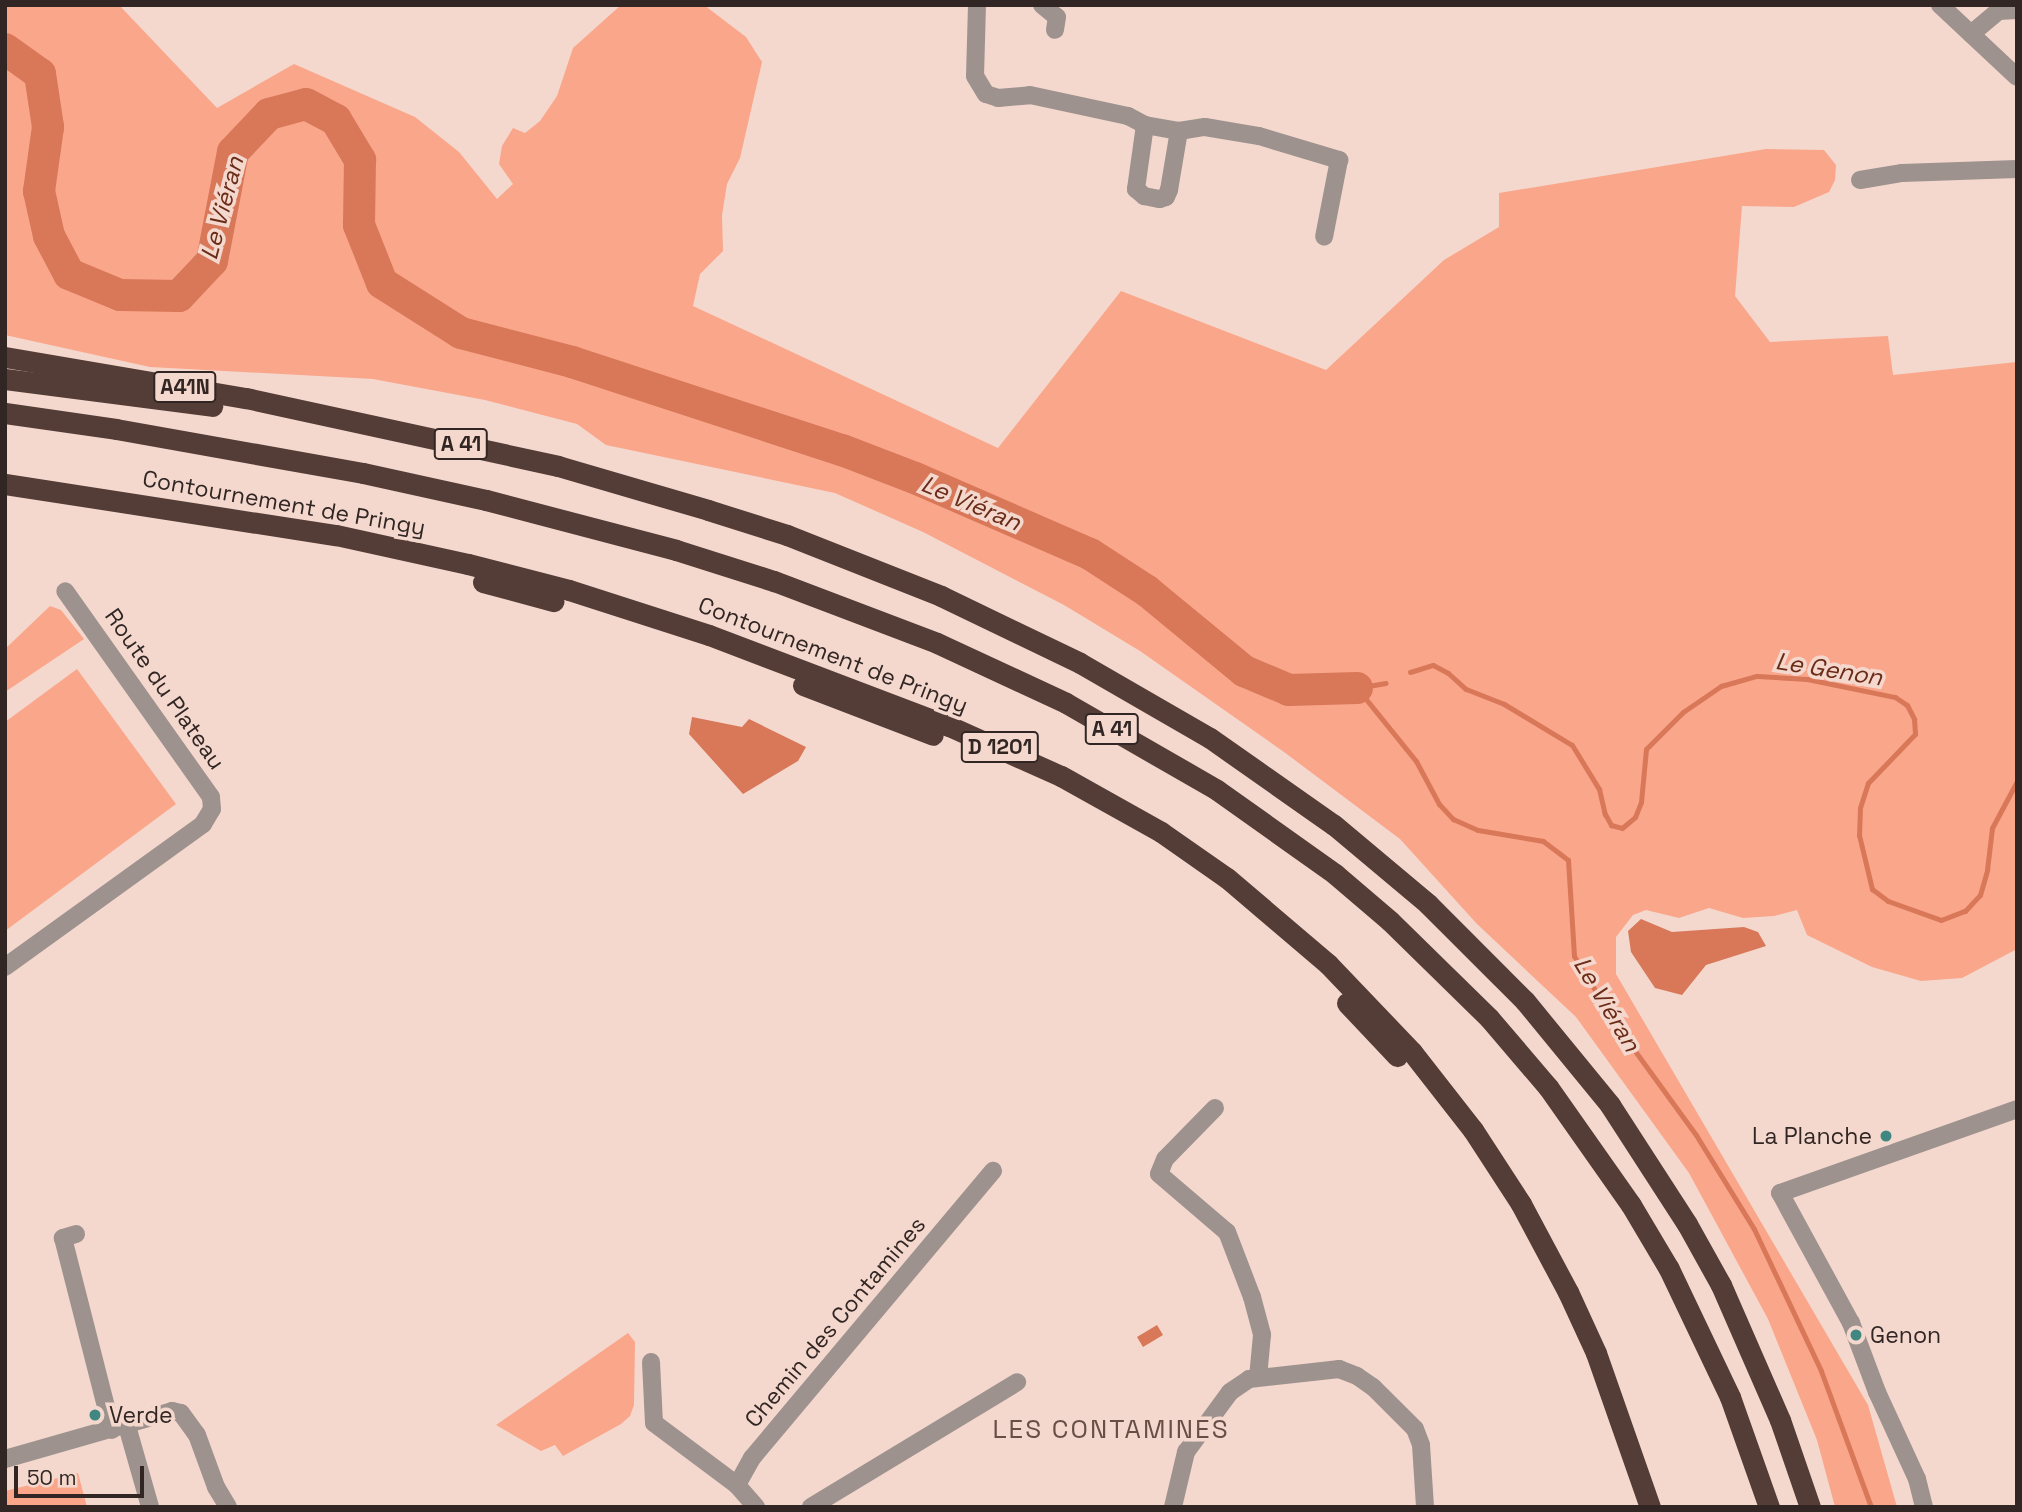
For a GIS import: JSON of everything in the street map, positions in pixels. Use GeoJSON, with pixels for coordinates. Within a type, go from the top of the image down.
{"type":"FeatureCollection","features":[{"type":"Feature","properties":{"kind":"highway","name":"A41N"},"geometry":{"type":"LineString","coordinates":[[5,357],[246,398],[363,425]]}},
{"type":"Feature","properties":{"kind":"highway","name":"A 41"},"geometry":{"type":"LineString","coordinates":[[5,379],[363,425],[462,444],[632,486],[788,535],[860,562],[1022,633],[1103,675],[1210,738],[1335,825],[1387,867],[1472,946],[1534,1011],[1610,1105],[1681,1214],[1721,1285],[1780,1420],[1810,1507]]}},
{"type":"Feature","properties":{"kind":"highway","name":"A 41"},"geometry":{"type":"LineString","coordinates":[[5,413],[116,429],[363,473],[486,500],[676,550],[797,589],[937,643],[1066,703],[1217,790],[1325,867],[1390,921],[1489,1018],[1548,1087],[1631,1205],[1669,1269],[1730,1397],[1769,1507]]}},
{"type":"Feature","properties":{"kind":"highway","name":"Contournement de Pringy"},"geometry":{"type":"LineString","coordinates":[[5,484],[336,536],[468,564],[569,590],[709,635],[949,726],[1061,776],[1161,832],[1252,898],[1328,964],[1389,1026],[1465,1118],[1521,1204],[1568,1292],[1596,1353],[1650,1507]]}},
{"type":"Feature","properties":{"kind":"highway","name":"Contournement de Pringy"},"geometry":{"type":"LineString","coordinates":[[5,499],[342,551],[448,574],[584,609],[702,647],[950,742],[1049,786],[1139,835],[1216,888],[1295,953],[1359,1014],[1437,1106],[1496,1191],[1552,1291],[1595,1390],[1635,1507]]}},
{"type":"Feature","properties":{"kind":"street"},"geometry":{"type":"LineString","coordinates":[[976,5],[975,76],[986,94],[998,97],[1030,95],[1128,116],[1145,125],[1179,131],[1205,127],[1259,136],[1339,160],[1324,237]]}},
{"type":"Feature","properties":{"kind":"street"},"geometry":{"type":"LineString","coordinates":[[1042,5],[1057,17],[1055,30]]}},
{"type":"Feature","properties":{"kind":"street"},"geometry":{"type":"LineString","coordinates":[[1940,5],[2017,77]]}},
{"type":"Feature","properties":{"kind":"street"},"geometry":{"type":"LineString","coordinates":[[1972,34],[1997,11],[2017,10]]}},
{"type":"Feature","properties":{"kind":"street"},"geometry":{"type":"LineString","coordinates":[[1145,125],[1136,189],[1144,196],[1160,199],[1166,197],[1169,190],[1179,131]]}},
{"type":"Feature","properties":{"kind":"street"},"geometry":{"type":"LineString","coordinates":[[1860,180],[1922,171],[2017,169]]}},
{"type":"Feature","properties":{"kind":"street","name":"Route du Plateau"},"geometry":{"type":"LineString","coordinates":[[5,967],[202,824],[212,809],[211,797],[65,591]]}},
{"type":"Feature","properties":{"kind":"street"},"geometry":{"type":"LineString","coordinates":[[1215,1108],[1165,1159],[1159,1174],[1227,1232],[1252,1297],[1262,1335],[1258,1377]]}},
{"type":"Feature","properties":{"kind":"street"},"geometry":{"type":"LineString","coordinates":[[1924,1507],[1917,1479],[1851,1323],[1780,1193],[2017,1109]]}},
{"type":"Feature","properties":{"kind":"street","name":"Chemin des Contamines"},"geometry":{"type":"LineString","coordinates":[[737,1485],[752,1458],[993,1171]]}},
{"type":"Feature","properties":{"kind":"street"},"geometry":{"type":"LineString","coordinates":[[76,1234],[62,1238],[119,1428],[150,1507]]}},
{"type":"Feature","properties":{"kind":"street"},"geometry":{"type":"LineString","coordinates":[[651,1362],[654,1423],[737,1485],[756,1507]]}},
{"type":"Feature","properties":{"kind":"street"},"geometry":{"type":"LineString","coordinates":[[1173,1507],[1186,1452],[1230,1392],[1240,1383],[1258,1377],[1339,1369],[1357,1376],[1373,1387],[1415,1429],[1421,1445],[1425,1507]]}},
{"type":"Feature","properties":{"kind":"street"},"geometry":{"type":"LineString","coordinates":[[811,1507],[1017,1382]]}},
{"type":"Feature","properties":{"kind":"street"},"geometry":{"type":"LineString","coordinates":[[5,1459],[172,1411],[181,1413],[197,1435],[216,1487],[228,1507]]}},
{"type":"Feature","properties":{"kind":"shaded area"},"geometry":{"type":"Polygon","coordinates":[[[5,5],[119,5],[217,108],[294,64],[415,117],[459,152],[497,199],[513,184],[499,164],[502,146],[513,128],[525,133],[540,121],[557,96],[573,48],[621,5],[704,5],[746,37],[762,62],[740,158],[727,184],[722,215],[723,251],[700,274],[693,306],[998,448],[1121,291],[1326,370],[1444,260],[1499,227],[1499,193],[1766,149],[1824,150],[1836,165],[1835,180],[1829,192],[1794,207],[1742,206],[1735,296],[1770,342],[1888,336],[1893,375],[2017,362],[2017,949],[1962,978],[1921,981],[1872,967],[1807,935],[1797,910],[1774,916],[1743,918],[1709,908],[1679,918],[1646,910],[1633,915],[1616,937],[1616,974],[1868,1405],[1897,1507],[1835,1507],[1817,1440],[1768,1319],[1689,1173],[1576,1017],[1477,924],[1400,839],[1284,752],[1140,651],[1064,605],[923,532],[835,493],[606,445],[577,424],[485,400],[373,379],[150,367],[5,335],[5,5]]]}},
{"type":"Feature","properties":{"kind":"shaded area"},"geometry":{"type":"Polygon","coordinates":[[[50,606],[61,610],[84,639],[5,692],[5,649],[50,606]]]}},
{"type":"Feature","properties":{"kind":"shaded area"},"geometry":{"type":"Polygon","coordinates":[[[77,669],[176,804],[5,931],[5,722],[77,669]]]}},
{"type":"Feature","properties":{"kind":"shaded area"},"geometry":{"type":"Polygon","coordinates":[[[692,717],[742,727],[749,719],[806,747],[798,761],[743,794],[689,734],[692,717]]]}},
{"type":"Feature","properties":{"kind":"shaded area"},"geometry":{"type":"Polygon","coordinates":[[[1641,919],[1672,932],[1744,927],[1758,932],[1766,946],[1706,965],[1682,995],[1655,988],[1631,952],[1628,931],[1641,919]]]}},
{"type":"Feature","properties":{"kind":"shaded area"},"geometry":{"type":"Polygon","coordinates":[[[1157,1325],[1163,1335],[1143,1347],[1137,1337],[1157,1325]]]}},
{"type":"Feature","properties":{"kind":"shaded area"},"geometry":{"type":"Polygon","coordinates":[[[628,1333],[635,1342],[634,1405],[630,1416],[621,1424],[563,1456],[555,1445],[541,1451],[496,1425],[628,1333]]]}},
{"type":"Feature","properties":{"kind":"shaded area"},"geometry":{"type":"Polygon","coordinates":[[[78,1473],[87,1507],[5,1507],[5,1491],[78,1473]]]}},
{"type":"Feature","properties":{"kind":"waterway","name":"Le Viéran"},"geometry":{"type":"LineString","coordinates":[[5,49],[40,74],[48,127],[39,191],[49,236],[69,274],[120,295],[179,296],[212,261],[233,152],[269,114],[306,104],[336,120],[360,160],[359,225],[382,283],[461,333],[572,362],[842,450],[915,478],[1090,554],[1147,591],[1244,671],[1289,690],[1357,688]]}},
{"type":"Feature","properties":{"kind":"waterway","name":"Le Genon"},"geometry":{"type":"LineString","coordinates":[[1410,672],[1433,665],[1448,673],[1466,689],[1504,704],[1572,745],[1599,789],[1605,814],[1611,825],[1622,828],[1635,817],[1641,802],[1646,749],[1683,712],[1721,686],[1757,676],[1807,679],[1895,697],[1907,705],[1914,719],[1915,734],[1868,783],[1860,808],[1859,835],[1872,889],[1888,901],[1941,920],[1965,911],[1980,895],[1987,870],[1992,828],[2017,781]]}},
{"type":"Feature","properties":{"kind":"waterway","name":"Le Genon"},"geometry":{"type":"LineString","coordinates":[[1357,688],[1386,683]]}},
{"type":"Feature","properties":{"kind":"waterway","name":"Le Viéran"},"geometry":{"type":"LineString","coordinates":[[1357,688],[1416,761],[1439,804],[1453,819],[1478,830],[1543,841],[1568,860],[1574,956],[1619,1029],[1696,1135],[1754,1229],[1821,1371],[1871,1507]]}},
{"type":"Feature","properties":{"kind":"place","name":"La Planche"},"geometry":{"type":"Point","coordinates":[1886,1136]}},
{"type":"Feature","properties":{"kind":"place","name":"Genon"},"geometry":{"type":"Point","coordinates":[1856,1335]}},
{"type":"Feature","properties":{"kind":"place","name":"Verde"},"geometry":{"type":"Point","coordinates":[95,1415]}},
{"type":"Feature","properties":{"kind":"district","name":"LES CONTAMINES"},"geometry":{"type":"Point","coordinates":[1111,1430]}}]}
